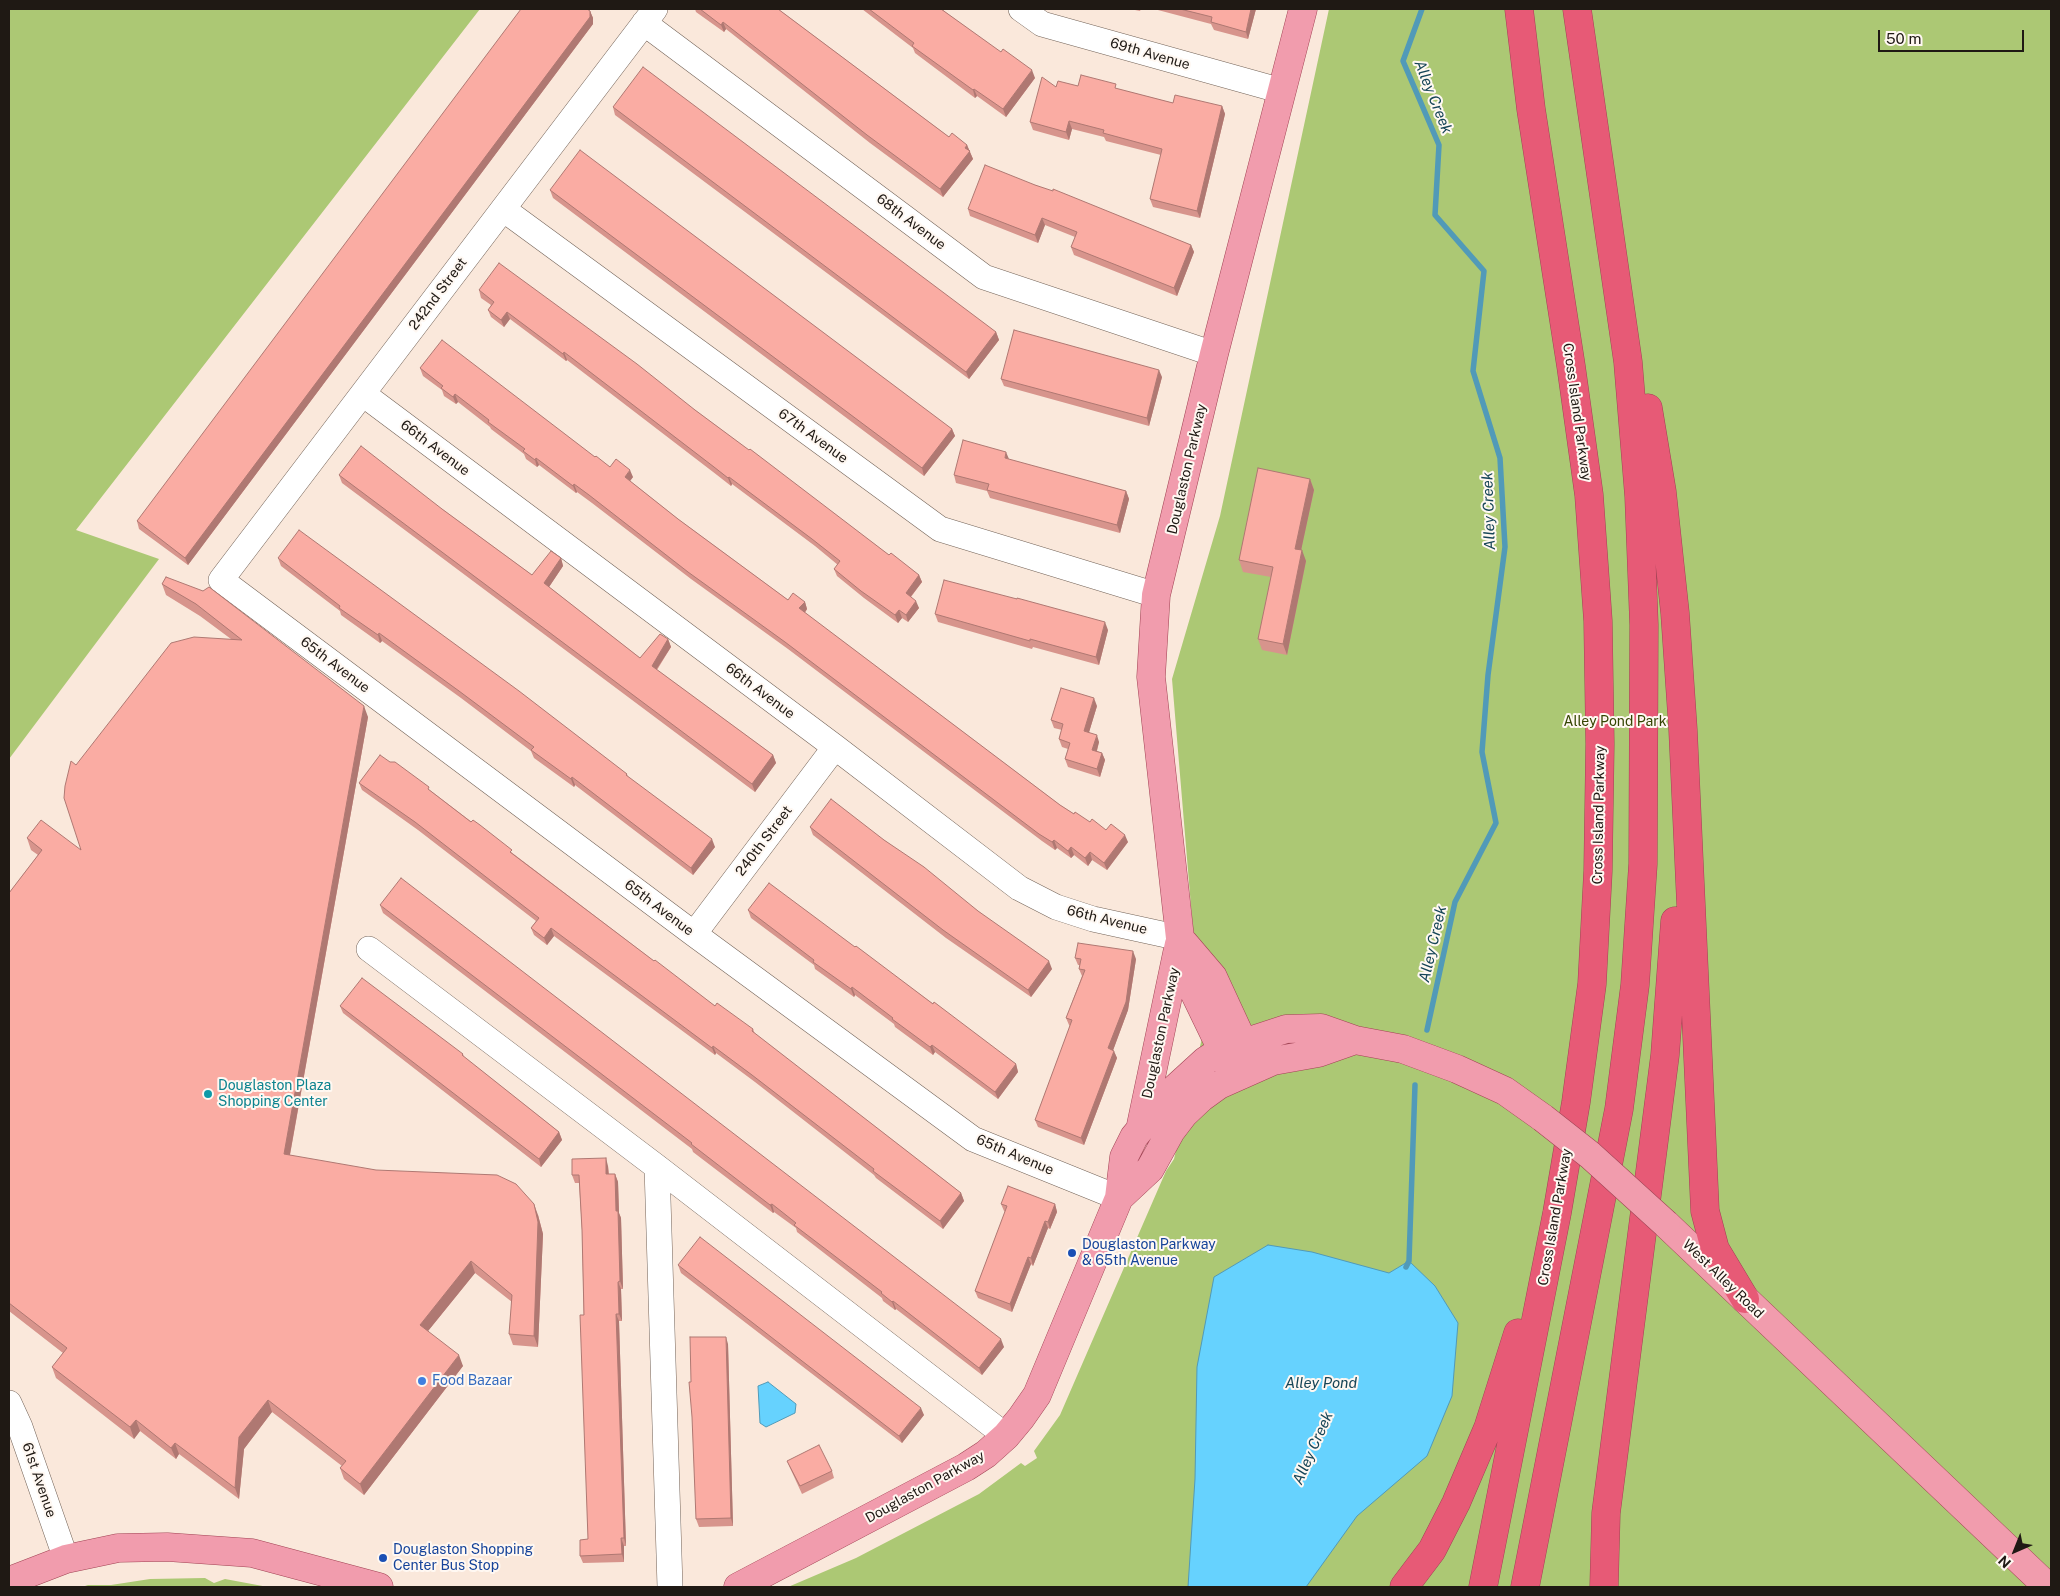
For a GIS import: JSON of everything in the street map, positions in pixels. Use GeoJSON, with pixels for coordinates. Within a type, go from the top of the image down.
{"type":"FeatureCollection","features":[{"type":"Feature","properties":{"kind":"highway","name":"Cross Island Parkway"},"geometry":{"type":"LineString","coordinates":[[1483,1587],[1557,1213],[1576,1102],[1592,984],[1599,851],[1598,621],[1589,495],[1531,109],[1520,9]]}},
{"type":"Feature","properties":{"kind":"highway"},"geometry":{"type":"LineString","coordinates":[[1525,1587],[1619,1109],[1635,985],[1643,864],[1644,634],[1639,496],[1628,362],[1577,9]]}},
{"type":"Feature","properties":{"kind":"highway"},"geometry":{"type":"LineString","coordinates":[[1592,113],[1640,359],[1662,492],[1675,613],[1683,730],[1705,1211],[1715,1249],[1745,1299]]}},
{"type":"Feature","properties":{"kind":"highway"},"geometry":{"type":"LineString","coordinates":[[1604,1587],[1606,1513],[1665,1055],[1674,944],[1677,853],[1676,729],[1672,614],[1662,492]]}},
{"type":"Feature","properties":{"kind":"highway"},"geometry":{"type":"LineString","coordinates":[[1404,1587],[1432,1550],[1456,1503],[1488,1428],[1557,1213]]}},
{"type":"Feature","properties":{"kind":"highway"},"geometry":{"type":"LineString","coordinates":[[1542,1587],[1599,1218]]}},
{"type":"Feature","properties":{"kind":"main road","name":"Douglaston Parkway"},"geometry":{"type":"LineString","coordinates":[[1141,1127],[1180,938],[1151,678],[1156,595],[1214,354],[1303,9]]}},
{"type":"Feature","properties":{"kind":"main road","name":"Douglaston Parkway"},"geometry":{"type":"LineString","coordinates":[[1119,1198],[1150,1169],[1171,1131],[1184,1114],[1201,1098],[1242,1074],[1213,977],[1180,938]]}},
{"type":"Feature","properties":{"kind":"main road","name":"West Alley Road"},"geometry":{"type":"LineString","coordinates":[[1233,1046],[1286,1029],[1322,1028],[1354,1040],[1403,1049],[1457,1070],[1505,1092],[1543,1118],[1590,1155],[1666,1224],[2048,1587]]}},
{"type":"Feature","properties":{"kind":"main road"},"geometry":{"type":"LineString","coordinates":[[1242,1074],[1273,1061],[1318,1053],[1354,1040]]}},
{"type":"Feature","properties":{"kind":"main road","name":"Douglaston Parkway"},"geometry":{"type":"LineString","coordinates":[[738,1587],[966,1468],[986,1454],[1006,1436],[1037,1395],[1119,1198],[1124,1157],[1141,1127],[1176,1087],[1205,1061],[1233,1046]]}},
{"type":"Feature","properties":{"kind":"main road"},"geometry":{"type":"LineString","coordinates":[[9,1581],[66,1559],[118,1548],[167,1547],[252,1553],[379,1587]]}},
{"type":"Feature","properties":{"kind":"street","name":"69th Avenue"},"geometry":{"type":"LineString","coordinates":[[1021,9],[1042,24],[1282,91]]}},
{"type":"Feature","properties":{"kind":"street","name":"242nd Street"},"geometry":{"type":"LineString","coordinates":[[221,580],[649,16]]}},
{"type":"Feature","properties":{"kind":"street","name":"68th Avenue"},"geometry":{"type":"LineString","coordinates":[[649,16],[984,276],[1214,354]]}},
{"type":"Feature","properties":{"kind":"street","name":"67th Avenue"},"geometry":{"type":"LineString","coordinates":[[503,209],[940,529],[1156,595]]}},
{"type":"Feature","properties":{"kind":"street","name":"66th Avenue"},"geometry":{"type":"LineString","coordinates":[[363,394],[835,747],[1018,888],[1056,907],[1093,919],[1180,938]]}},
{"type":"Feature","properties":{"kind":"street","name":"65th Avenue"},"geometry":{"type":"LineString","coordinates":[[221,580],[694,934],[974,1139],[1119,1198]]}},
{"type":"Feature","properties":{"kind":"street","name":"240th Street"},"geometry":{"type":"LineString","coordinates":[[694,934],[835,747]]}},
{"type":"Feature","properties":{"kind":"street"},"geometry":{"type":"LineString","coordinates":[[369,949],[657,1166],[1006,1436]]}},
{"type":"Feature","properties":{"kind":"street"},"geometry":{"type":"LineString","coordinates":[[657,1166],[670,1587]]}},
{"type":"Feature","properties":{"kind":"street","name":"61st Avenue"},"geometry":{"type":"LineString","coordinates":[[9,1403],[20,1427],[66,1559]]}},
{"type":"Feature","properties":{"kind":"green space"},"geometry":{"type":"Polygon","coordinates":[[[9,9],[480,9],[76,530],[159,559],[9,759],[9,9]]]}},
{"type":"Feature","properties":{"kind":"green space","name":"Alley Pond Park"},"geometry":{"type":"Polygon","coordinates":[[[1329,9],[2051,9],[2051,1587],[788,1587],[856,1558],[979,1494],[1021,1463],[1025,1466],[1037,1458],[1034,1451],[1060,1415],[1166,1171],[1174,1159],[1202,1038],[1172,679],[1220,516],[1329,9]]]}},
{"type":"Feature","properties":{"kind":"green space"},"geometry":{"type":"Polygon","coordinates":[[[205,1578],[214,1583],[225,1579],[268,1587],[82,1587],[150,1579],[205,1578]]]}},
{"type":"Feature","properties":{"kind":"water","name":"Alley Pond"},"geometry":{"type":"Polygon","coordinates":[[[1268,1245],[1312,1252],[1389,1273],[1409,1261],[1435,1286],[1458,1323],[1452,1396],[1427,1456],[1357,1516],[1306,1587],[1188,1587],[1195,1479],[1197,1367],[1214,1277],[1268,1245]]]}},
{"type":"Feature","properties":{"kind":"water"},"geometry":{"type":"Polygon","coordinates":[[[768,1382],[796,1404],[795,1413],[766,1427],[760,1423],[758,1386],[768,1382]]]}},
{"type":"Feature","properties":{"kind":"building"},"geometry":{"type":"Polygon","coordinates":[[[521,9],[587,9],[590,11],[590,17],[185,558],[137,521],[521,9]]]}},
{"type":"Feature","properties":{"kind":"building"},"geometry":{"type":"Polygon","coordinates":[[[700,9],[778,9],[949,137],[952,133],[967,145],[965,148],[970,151],[940,189],[867,135],[723,22],[721,25],[700,9]]]}},
{"type":"Feature","properties":{"kind":"building"},"geometry":{"type":"Polygon","coordinates":[[[869,9],[941,9],[1001,52],[1003,49],[1032,70],[1003,109],[912,46],[914,43],[869,9]]]}},
{"type":"Feature","properties":{"kind":"building"},"geometry":{"type":"Polygon","coordinates":[[[1180,9],[1251,9],[1246,32],[1211,22],[1212,17],[1180,9]]]}},
{"type":"Feature","properties":{"kind":"building"},"geometry":{"type":"Polygon","coordinates":[[[643,67],[996,332],[966,372],[613,107],[643,67]]]}},
{"type":"Feature","properties":{"kind":"building"},"geometry":{"type":"Polygon","coordinates":[[[1081,75],[1116,84],[1115,88],[1173,103],[1175,95],[1222,106],[1197,211],[1150,199],[1162,149],[1103,133],[1104,130],[1069,121],[1066,132],[1030,122],[1042,77],[1056,87],[1058,81],[1078,86],[1081,75]]]}},
{"type":"Feature","properties":{"kind":"building"},"geometry":{"type":"Polygon","coordinates":[[[580,150],[952,429],[922,468],[550,190],[580,150]]]}},
{"type":"Feature","properties":{"kind":"building"},"geometry":{"type":"Polygon","coordinates":[[[985,165],[1035,185],[1053,191],[1053,189],[1191,245],[1174,288],[1071,247],[1077,232],[1042,218],[1035,235],[968,209],[985,165]]]}},
{"type":"Feature","properties":{"kind":"building"},"geometry":{"type":"Polygon","coordinates":[[[499,263],[637,364],[695,410],[750,449],[889,555],[891,553],[919,575],[906,593],[916,601],[906,615],[899,610],[895,615],[861,591],[834,569],[840,561],[564,352],[563,354],[507,312],[501,320],[488,310],[494,302],[479,290],[499,263]]]}},
{"type":"Feature","properties":{"kind":"building"},"geometry":{"type":"Polygon","coordinates":[[[1014,330],[1159,370],[1147,418],[1001,379],[1014,330]]]}},
{"type":"Feature","properties":{"kind":"building"},"geometry":{"type":"Polygon","coordinates":[[[442,340],[595,457],[610,467],[616,459],[630,470],[625,477],[678,519],[788,600],[793,593],[805,602],[799,608],[1060,805],[1090,822],[1092,819],[1106,830],[1111,824],[1125,835],[1104,863],[1090,852],[1085,858],[1071,847],[1068,851],[1054,840],[1052,842],[1039,834],[785,642],[688,572],[589,495],[523,451],[525,449],[488,422],[489,420],[455,394],[453,397],[441,388],[443,386],[420,368],[442,340]]]}},
{"type":"Feature","properties":{"kind":"building"},"geometry":{"type":"Polygon","coordinates":[[[963,440],[1006,452],[1005,458],[1126,491],[1117,525],[987,490],[989,484],[954,475],[963,440]]]}},
{"type":"Feature","properties":{"kind":"building"},"geometry":{"type":"Polygon","coordinates":[[[361,446],[442,509],[532,575],[551,551],[561,558],[544,583],[640,658],[660,634],[668,639],[652,666],[773,755],[752,784],[339,475],[361,446]]]}},
{"type":"Feature","properties":{"kind":"building"},"geometry":{"type":"Polygon","coordinates":[[[1258,468],[1310,479],[1295,549],[1302,550],[1283,644],[1258,639],[1273,567],[1239,560],[1258,468]]]}},
{"type":"Feature","properties":{"kind":"building"},"geometry":{"type":"Polygon","coordinates":[[[299,530],[519,691],[626,775],[712,839],[691,868],[572,777],[571,779],[531,750],[534,747],[459,691],[379,633],[378,635],[339,608],[340,606],[278,558],[299,530]]]}},
{"type":"Feature","properties":{"kind":"building","name":"Douglaston Plaza Shopping Center"},"geometry":{"type":"Polygon","coordinates":[[[166,577],[203,591],[209,587],[364,706],[284,1154],[376,1170],[497,1175],[516,1184],[534,1204],[538,1222],[534,1336],[509,1334],[512,1295],[471,1261],[420,1325],[459,1355],[360,1484],[340,1468],[346,1461],[268,1400],[239,1437],[235,1488],[175,1443],[171,1448],[136,1420],[130,1427],[52,1367],[67,1348],[9,1303],[9,893],[42,850],[27,838],[41,820],[81,850],[64,798],[71,761],[76,765],[171,643],[194,637],[242,640],[196,604],[162,584],[166,577]]]}},
{"type":"Feature","properties":{"kind":"building"},"geometry":{"type":"Polygon","coordinates":[[[944,580],[1105,622],[1096,657],[1030,639],[1030,641],[935,614],[944,580]]]}},
{"type":"Feature","properties":{"kind":"building"},"geometry":{"type":"Polygon","coordinates":[[[1061,688],[1094,698],[1084,731],[1097,735],[1092,750],[1102,753],[1097,769],[1065,759],[1070,743],[1059,739],[1063,724],[1051,720],[1061,688]]]}},
{"type":"Feature","properties":{"kind":"building"},"geometry":{"type":"Polygon","coordinates":[[[380,755],[390,762],[395,762],[471,822],[473,820],[480,825],[512,850],[510,852],[715,1006],[717,1003],[753,1029],[752,1031],[961,1193],[940,1221],[873,1171],[874,1169],[752,1075],[713,1046],[712,1048],[551,928],[544,938],[531,928],[539,918],[415,822],[359,783],[380,755]]]}},
{"type":"Feature","properties":{"kind":"building"},"geometry":{"type":"Polygon","coordinates":[[[831,799],[884,840],[924,867],[978,911],[1049,961],[1028,990],[943,930],[810,827],[831,799]]]}},
{"type":"Feature","properties":{"kind":"building"},"geometry":{"type":"Polygon","coordinates":[[[401,878],[1001,1339],[979,1368],[794,1225],[796,1223],[772,1204],[770,1205],[692,1143],[380,905],[401,878]]]}},
{"type":"Feature","properties":{"kind":"building"},"geometry":{"type":"Polygon","coordinates":[[[769,883],[933,1004],[934,1002],[1016,1064],[995,1092],[932,1045],[930,1047],[852,987],[851,989],[813,962],[814,960],[748,910],[769,883]]]}},
{"type":"Feature","properties":{"kind":"building"},"geometry":{"type":"Polygon","coordinates":[[[1078,943],[1133,951],[1126,1002],[1108,1048],[1114,1051],[1081,1138],[1035,1120],[1072,1020],[1066,1018],[1085,970],[1079,969],[1081,959],[1075,958],[1078,943]]]}},
{"type":"Feature","properties":{"kind":"building"},"geometry":{"type":"Polygon","coordinates":[[[362,978],[463,1054],[559,1132],[539,1159],[340,1006],[362,978]]]}},
{"type":"Feature","properties":{"kind":"building"},"geometry":{"type":"Polygon","coordinates":[[[606,1158],[606,1174],[615,1174],[616,1211],[618,1211],[620,1281],[618,1282],[619,1314],[616,1314],[624,1538],[621,1538],[622,1554],[580,1556],[580,1540],[588,1539],[580,1315],[584,1315],[579,1175],[572,1175],[572,1159],[606,1158]]]}},
{"type":"Feature","properties":{"kind":"building"},"geometry":{"type":"Polygon","coordinates":[[[1008,1186],[1055,1204],[1048,1222],[1045,1221],[1031,1258],[1028,1257],[1010,1304],[975,1291],[1007,1206],[1001,1204],[1008,1186]]]}},
{"type":"Feature","properties":{"kind":"building"},"geometry":{"type":"Polygon","coordinates":[[[700,1237],[921,1408],[899,1436],[678,1265],[700,1237]]]}},
{"type":"Feature","properties":{"kind":"building"},"geometry":{"type":"Polygon","coordinates":[[[690,1337],[726,1337],[731,1518],[696,1519],[689,1382],[691,1382],[690,1337]]]}},
{"type":"Feature","properties":{"kind":"building"},"geometry":{"type":"Polygon","coordinates":[[[819,1445],[832,1471],[800,1486],[787,1461],[819,1445]]]}},
{"type":"Feature","properties":{"kind":"waterway","name":"Alley Creek"},"geometry":{"type":"LineString","coordinates":[[1422,9],[1403,61],[1439,145],[1435,215],[1484,271],[1473,371],[1500,458],[1505,547],[1488,675],[1482,752],[1496,823],[1455,902],[1427,1030]]}},
{"type":"Feature","properties":{"kind":"waterway","name":"Alley Creek"},"geometry":{"type":"LineString","coordinates":[[1406,1267],[1409,1261],[1415,1085]]}},
{"type":"Feature","properties":{"kind":"place","name":"Douglaston Plaza Shopping Center"},"geometry":{"type":"Point","coordinates":[208,1094]}},
{"type":"Feature","properties":{"kind":"place","name":"Douglaston Parkway & 65th Avenue"},"geometry":{"type":"Point","coordinates":[1072,1253]}},
{"type":"Feature","properties":{"kind":"place","name":"Food Bazaar"},"geometry":{"type":"Point","coordinates":[422,1381]}},
{"type":"Feature","properties":{"kind":"place","name":"Douglaston Shopping Center Bus Stop"},"geometry":{"type":"Point","coordinates":[383,1558]}}]}
